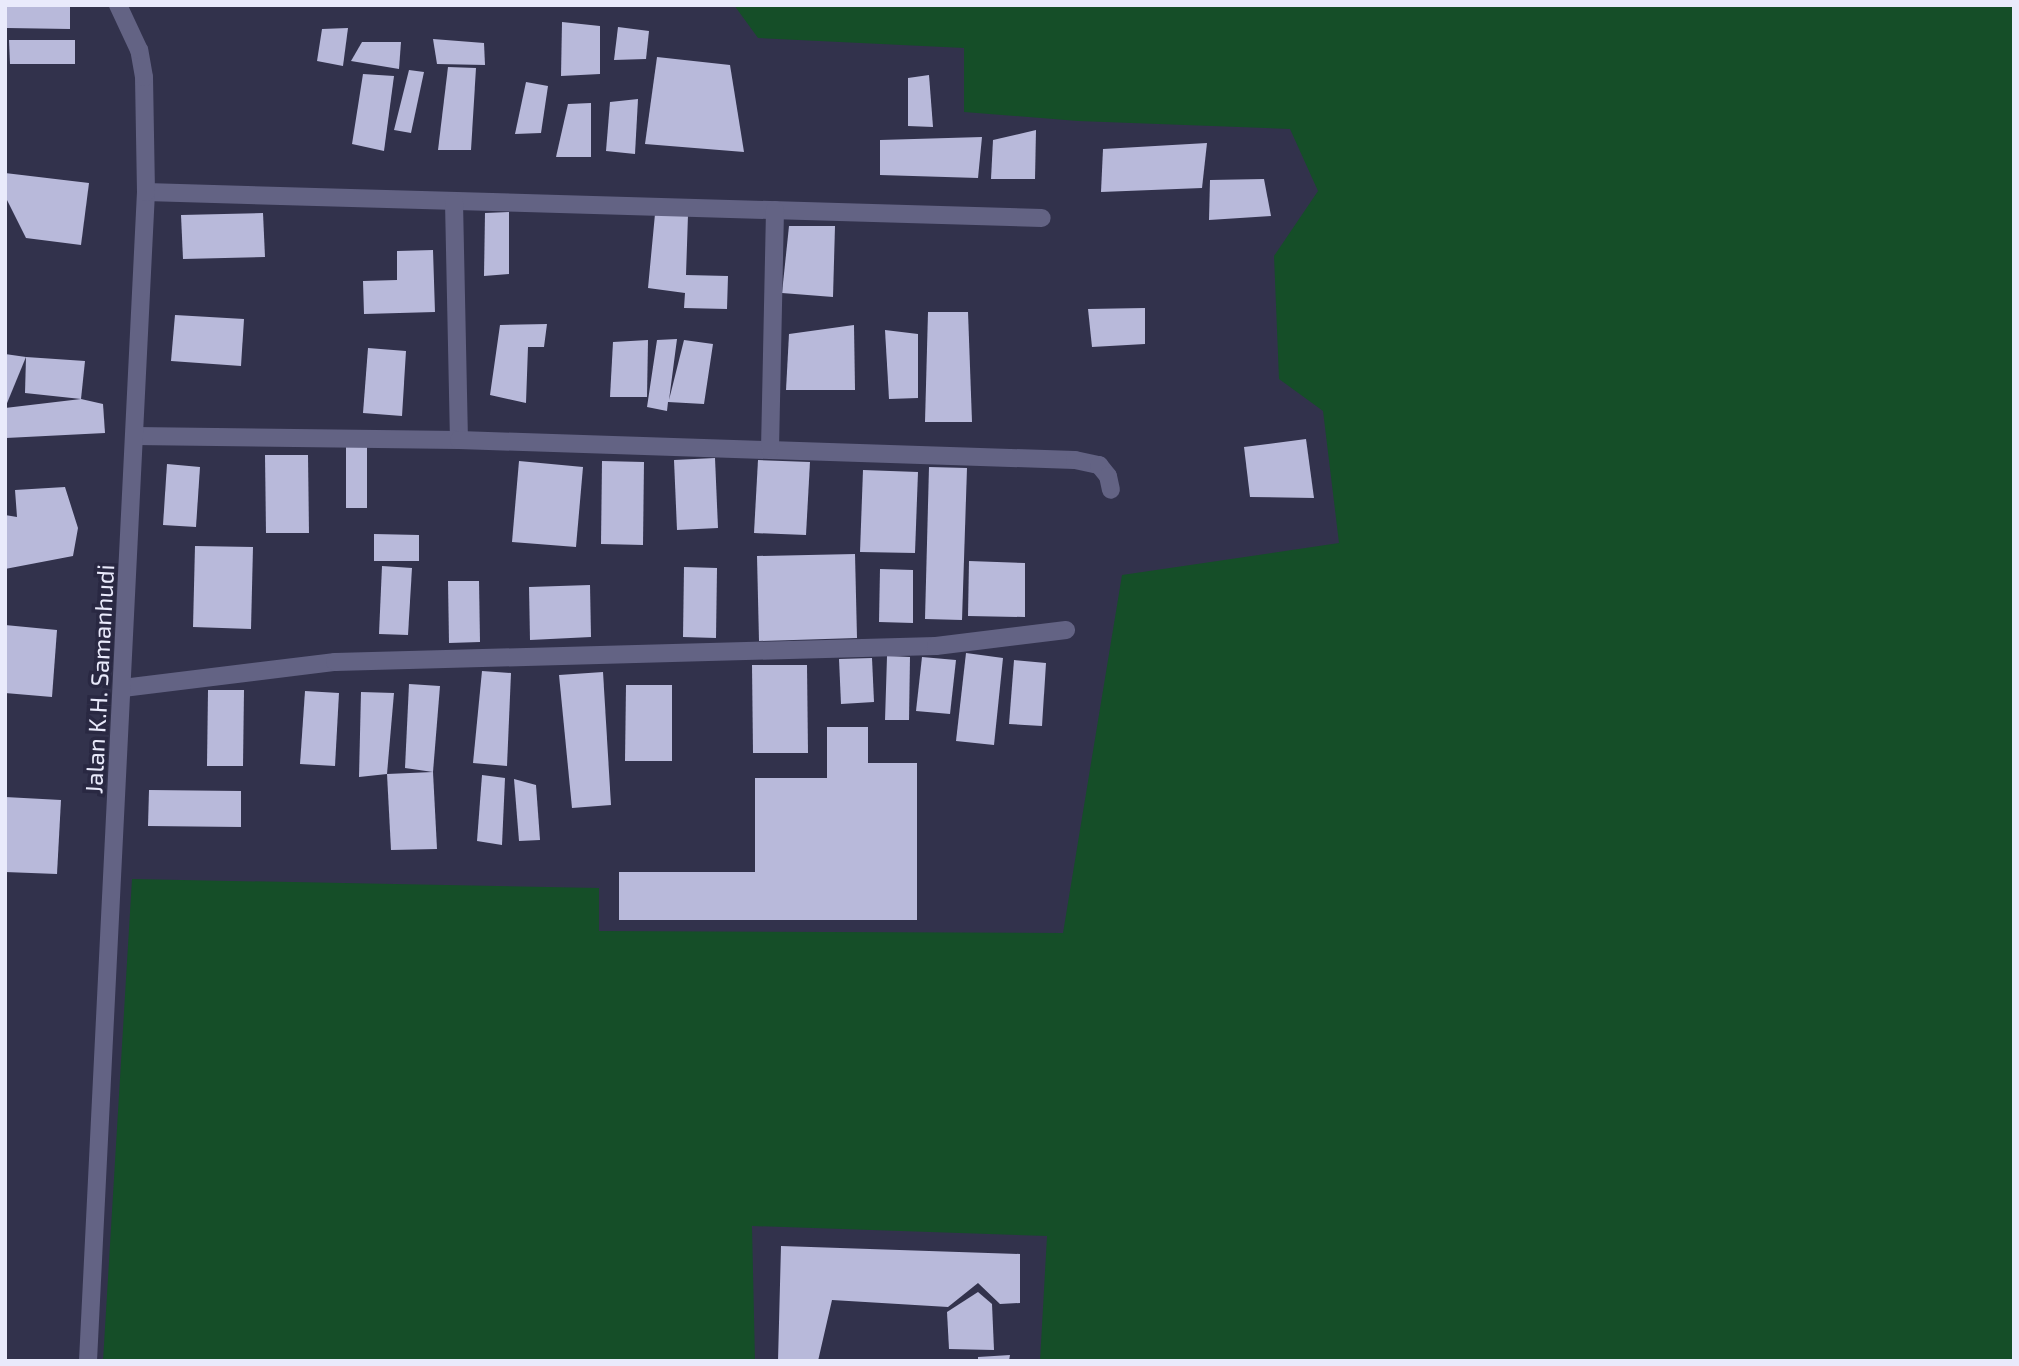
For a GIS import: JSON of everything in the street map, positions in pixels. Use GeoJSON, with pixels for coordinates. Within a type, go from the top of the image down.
{"type":"FeatureCollection","features":[{"type":"Feature","properties":{"kind":"street","name":"Jalan K.H. Samanhudi"},"geometry":{"type":"LineString","coordinates":[[88,1361],[146,192],[144,77],[139,50],[118,5]]}},
{"type":"Feature","properties":{"kind":"street"},"geometry":{"type":"LineString","coordinates":[[146,192],[1042,218]]}},
{"type":"Feature","properties":{"kind":"street"},"geometry":{"type":"LineString","coordinates":[[454,202],[459,440]]}},
{"type":"Feature","properties":{"kind":"street"},"geometry":{"type":"LineString","coordinates":[[770,449],[775,210]]}},
{"type":"Feature","properties":{"kind":"street"},"geometry":{"type":"LineString","coordinates":[[135,436],[459,440],[1091,461],[1108,476],[1111,491]]}},
{"type":"Feature","properties":{"kind":"street"},"geometry":{"type":"LineString","coordinates":[[123,688],[335,662],[936,646],[1066,630]]}},
{"type":"Feature","properties":{"kind":"green space"},"geometry":{"type":"Polygon","coordinates":[[[734,5],[2014,5],[2014,1361],[1040,1361],[1047,1236],[752,1226],[755,1361],[103,1361],[132,879],[599,888],[599,931],[1063,933],[1122,575],[1339,543],[1323,411],[1279,379],[1274,256],[1318,191],[1290,129],[1078,121],[964,112],[964,48],[758,38],[734,5]]]}},
{"type":"Feature","properties":{"kind":"building"},"geometry":{"type":"Polygon","coordinates":[[[7,5],[70,5],[70,29],[7,28],[7,5]]]}},
{"type":"Feature","properties":{"kind":"building"},"geometry":{"type":"Polygon","coordinates":[[[562,22],[600,26],[600,74],[561,76],[562,22]]]}},
{"type":"Feature","properties":{"kind":"building"},"geometry":{"type":"Polygon","coordinates":[[[618,27],[649,31],[646,59],[614,60],[618,27]]]}},
{"type":"Feature","properties":{"kind":"building"},"geometry":{"type":"Polygon","coordinates":[[[348,28],[343,66],[317,61],[322,29],[348,28]]]}},
{"type":"Feature","properties":{"kind":"building"},"geometry":{"type":"Polygon","coordinates":[[[433,39],[484,43],[485,65],[437,64],[433,39]]]}},
{"type":"Feature","properties":{"kind":"building"},"geometry":{"type":"Polygon","coordinates":[[[9,40],[75,40],[75,64],[10,64],[9,40]]]}},
{"type":"Feature","properties":{"kind":"building"},"geometry":{"type":"Polygon","coordinates":[[[362,42],[401,42],[399,69],[351,61],[362,42]]]}},
{"type":"Feature","properties":{"kind":"building"},"geometry":{"type":"Polygon","coordinates":[[[657,57],[730,65],[744,152],[645,144],[657,57]]]}},
{"type":"Feature","properties":{"kind":"building"},"geometry":{"type":"Polygon","coordinates":[[[448,67],[476,68],[471,150],[438,150],[448,67]]]}},
{"type":"Feature","properties":{"kind":"building"},"geometry":{"type":"Polygon","coordinates":[[[409,70],[424,72],[411,133],[394,130],[409,70]]]}},
{"type":"Feature","properties":{"kind":"building"},"geometry":{"type":"Polygon","coordinates":[[[363,74],[394,76],[384,151],[352,144],[363,74]]]}},
{"type":"Feature","properties":{"kind":"building"},"geometry":{"type":"Polygon","coordinates":[[[929,75],[933,127],[908,126],[908,78],[929,75]]]}},
{"type":"Feature","properties":{"kind":"building"},"geometry":{"type":"Polygon","coordinates":[[[526,82],[548,86],[541,133],[515,134],[526,82]]]}},
{"type":"Feature","properties":{"kind":"building"},"geometry":{"type":"Polygon","coordinates":[[[638,99],[635,154],[606,151],[610,102],[638,99]]]}},
{"type":"Feature","properties":{"kind":"building"},"geometry":{"type":"Polygon","coordinates":[[[591,103],[591,157],[556,157],[568,104],[591,103]]]}},
{"type":"Feature","properties":{"kind":"building"},"geometry":{"type":"Polygon","coordinates":[[[1036,130],[1035,179],[991,179],[993,140],[1036,130]]]}},
{"type":"Feature","properties":{"kind":"building"},"geometry":{"type":"Polygon","coordinates":[[[982,137],[978,178],[880,175],[880,140],[982,137]]]}},
{"type":"Feature","properties":{"kind":"building"},"geometry":{"type":"Polygon","coordinates":[[[1207,143],[1202,188],[1101,192],[1103,149],[1207,143]]]}},
{"type":"Feature","properties":{"kind":"building"},"geometry":{"type":"Polygon","coordinates":[[[5,173],[89,183],[81,245],[26,238],[5,196],[5,173]]]}},
{"type":"Feature","properties":{"kind":"building"},"geometry":{"type":"Polygon","coordinates":[[[1264,179],[1271,216],[1209,220],[1210,180],[1264,179]]]}},
{"type":"Feature","properties":{"kind":"building"},"geometry":{"type":"Polygon","coordinates":[[[509,212],[509,274],[484,276],[485,213],[509,212]]]}},
{"type":"Feature","properties":{"kind":"building"},"geometry":{"type":"Polygon","coordinates":[[[263,213],[265,257],[183,259],[181,215],[263,213]]]}},
{"type":"Feature","properties":{"kind":"building"},"geometry":{"type":"Polygon","coordinates":[[[655,214],[688,215],[686,275],[728,276],[727,309],[684,308],[685,293],[648,288],[655,214]]]}},
{"type":"Feature","properties":{"kind":"building"},"geometry":{"type":"Polygon","coordinates":[[[789,226],[835,226],[833,297],[782,293],[789,226]]]}},
{"type":"Feature","properties":{"kind":"building"},"geometry":{"type":"Polygon","coordinates":[[[433,250],[435,312],[364,314],[363,281],[397,280],[397,251],[433,250]]]}},
{"type":"Feature","properties":{"kind":"building"},"geometry":{"type":"Polygon","coordinates":[[[1145,308],[1145,344],[1092,347],[1088,309],[1145,308]]]}},
{"type":"Feature","properties":{"kind":"building"},"geometry":{"type":"Polygon","coordinates":[[[928,312],[968,312],[972,422],[925,422],[928,312]]]}},
{"type":"Feature","properties":{"kind":"building"},"geometry":{"type":"Polygon","coordinates":[[[175,315],[244,319],[241,366],[171,361],[175,315]]]}},
{"type":"Feature","properties":{"kind":"building"},"geometry":{"type":"Polygon","coordinates":[[[547,324],[544,347],[528,347],[526,403],[490,395],[500,325],[547,324]]]}},
{"type":"Feature","properties":{"kind":"building"},"geometry":{"type":"Polygon","coordinates":[[[854,325],[855,390],[786,390],[789,334],[854,325]]]}},
{"type":"Feature","properties":{"kind":"building"},"geometry":{"type":"Polygon","coordinates":[[[885,330],[918,334],[918,398],[889,399],[885,330]]]}},
{"type":"Feature","properties":{"kind":"building"},"geometry":{"type":"Polygon","coordinates":[[[677,339],[669,400],[684,340],[713,344],[704,404],[668,402],[667,411],[647,407],[657,340],[677,339]]]}},
{"type":"Feature","properties":{"kind":"building"},"geometry":{"type":"Polygon","coordinates":[[[648,340],[647,397],[610,397],[613,342],[648,340]]]}},
{"type":"Feature","properties":{"kind":"building"},"geometry":{"type":"Polygon","coordinates":[[[368,348],[406,351],[402,416],[363,413],[368,348]]]}},
{"type":"Feature","properties":{"kind":"building"},"geometry":{"type":"Polygon","coordinates":[[[5,354],[26,357],[5,408],[5,354]]]}},
{"type":"Feature","properties":{"kind":"building"},"geometry":{"type":"Polygon","coordinates":[[[26,357],[85,361],[81,399],[25,393],[26,357]]]}},
{"type":"Feature","properties":{"kind":"building"},"geometry":{"type":"Polygon","coordinates":[[[81,399],[103,404],[105,433],[6,438],[5,408],[81,399]]]}},
{"type":"Feature","properties":{"kind":"building"},"geometry":{"type":"Polygon","coordinates":[[[1306,439],[1314,498],[1250,497],[1244,447],[1306,439]]]}},
{"type":"Feature","properties":{"kind":"building"},"geometry":{"type":"Polygon","coordinates":[[[346,446],[367,446],[367,508],[346,508],[346,446]]]}},
{"type":"Feature","properties":{"kind":"building"},"geometry":{"type":"Polygon","coordinates":[[[265,455],[308,455],[309,533],[266,533],[265,455]]]}},
{"type":"Feature","properties":{"kind":"building"},"geometry":{"type":"Polygon","coordinates":[[[715,458],[718,528],[677,530],[674,460],[715,458]]]}},
{"type":"Feature","properties":{"kind":"building"},"geometry":{"type":"Polygon","coordinates":[[[758,460],[810,462],[806,535],[754,533],[758,460]]]}},
{"type":"Feature","properties":{"kind":"building"},"geometry":{"type":"Polygon","coordinates":[[[519,461],[583,467],[576,547],[512,542],[519,461]]]}},
{"type":"Feature","properties":{"kind":"building"},"geometry":{"type":"Polygon","coordinates":[[[602,461],[644,462],[643,545],[601,544],[602,461]]]}},
{"type":"Feature","properties":{"kind":"building"},"geometry":{"type":"Polygon","coordinates":[[[167,464],[200,467],[196,527],[163,525],[167,464]]]}},
{"type":"Feature","properties":{"kind":"building"},"geometry":{"type":"Polygon","coordinates":[[[929,467],[967,468],[962,620],[925,619],[929,467]]]}},
{"type":"Feature","properties":{"kind":"building"},"geometry":{"type":"Polygon","coordinates":[[[863,470],[918,472],[915,553],[860,552],[863,470]]]}},
{"type":"Feature","properties":{"kind":"building"},"geometry":{"type":"Polygon","coordinates":[[[65,487],[78,528],[73,556],[5,569],[5,515],[17,517],[15,490],[65,487]]]}},
{"type":"Feature","properties":{"kind":"building"},"geometry":{"type":"Polygon","coordinates":[[[374,534],[419,535],[419,561],[374,561],[374,534]]]}},
{"type":"Feature","properties":{"kind":"building"},"geometry":{"type":"Polygon","coordinates":[[[195,546],[253,547],[251,629],[193,627],[195,546]]]}},
{"type":"Feature","properties":{"kind":"building"},"geometry":{"type":"Polygon","coordinates":[[[855,554],[857,638],[759,641],[757,556],[855,554]]]}},
{"type":"Feature","properties":{"kind":"building"},"geometry":{"type":"Polygon","coordinates":[[[969,561],[1025,563],[1025,617],[968,616],[969,561]]]}},
{"type":"Feature","properties":{"kind":"building"},"geometry":{"type":"Polygon","coordinates":[[[382,566],[412,568],[408,635],[379,634],[382,566]]]}},
{"type":"Feature","properties":{"kind":"building"},"geometry":{"type":"Polygon","coordinates":[[[684,567],[717,568],[716,638],[683,637],[684,567]]]}},
{"type":"Feature","properties":{"kind":"building"},"geometry":{"type":"Polygon","coordinates":[[[880,569],[913,570],[913,623],[879,622],[880,569]]]}},
{"type":"Feature","properties":{"kind":"building"},"geometry":{"type":"Polygon","coordinates":[[[448,581],[479,581],[480,642],[449,643],[448,581]]]}},
{"type":"Feature","properties":{"kind":"building"},"geometry":{"type":"Polygon","coordinates":[[[590,585],[591,637],[530,640],[529,587],[590,585]]]}},
{"type":"Feature","properties":{"kind":"building"},"geometry":{"type":"Polygon","coordinates":[[[5,625],[57,630],[52,697],[5,693],[5,625]]]}},
{"type":"Feature","properties":{"kind":"building"},"geometry":{"type":"Polygon","coordinates":[[[966,653],[1003,658],[994,745],[956,741],[966,653]]]}},
{"type":"Feature","properties":{"kind":"building"},"geometry":{"type":"Polygon","coordinates":[[[887,656],[910,657],[909,720],[885,720],[887,656]]]}},
{"type":"Feature","properties":{"kind":"building"},"geometry":{"type":"Polygon","coordinates":[[[922,657],[956,660],[950,714],[916,711],[922,657]]]}},
{"type":"Feature","properties":{"kind":"building"},"geometry":{"type":"Polygon","coordinates":[[[872,658],[874,702],[841,704],[839,659],[872,658]]]}},
{"type":"Feature","properties":{"kind":"building"},"geometry":{"type":"Polygon","coordinates":[[[1014,660],[1046,663],[1042,726],[1009,724],[1014,660]]]}},
{"type":"Feature","properties":{"kind":"building"},"geometry":{"type":"Polygon","coordinates":[[[752,665],[807,665],[808,753],[753,753],[752,665]]]}},
{"type":"Feature","properties":{"kind":"building"},"geometry":{"type":"Polygon","coordinates":[[[482,671],[511,673],[507,766],[473,763],[482,671]]]}},
{"type":"Feature","properties":{"kind":"building"},"geometry":{"type":"Polygon","coordinates":[[[603,672],[611,805],[572,808],[559,675],[603,672]]]}},
{"type":"Feature","properties":{"kind":"building"},"geometry":{"type":"Polygon","coordinates":[[[409,684],[440,686],[433,772],[405,768],[409,684]]]}},
{"type":"Feature","properties":{"kind":"building"},"geometry":{"type":"Polygon","coordinates":[[[626,685],[672,685],[672,761],[625,761],[626,685]]]}},
{"type":"Feature","properties":{"kind":"building"},"geometry":{"type":"Polygon","coordinates":[[[208,690],[244,690],[243,766],[207,766],[208,690]]]}},
{"type":"Feature","properties":{"kind":"building"},"geometry":{"type":"Polygon","coordinates":[[[305,691],[339,693],[335,766],[300,764],[305,691]]]}},
{"type":"Feature","properties":{"kind":"building"},"geometry":{"type":"Polygon","coordinates":[[[361,692],[394,693],[387,774],[359,777],[361,692]]]}},
{"type":"Feature","properties":{"kind":"building"},"geometry":{"type":"Polygon","coordinates":[[[827,727],[868,727],[868,763],[917,763],[917,920],[619,920],[619,872],[755,872],[755,778],[827,778],[827,727]]]}},
{"type":"Feature","properties":{"kind":"building"},"geometry":{"type":"Polygon","coordinates":[[[433,772],[437,849],[391,850],[387,774],[433,772]]]}},
{"type":"Feature","properties":{"kind":"building"},"geometry":{"type":"Polygon","coordinates":[[[482,775],[505,778],[502,845],[477,841],[482,775]]]}},
{"type":"Feature","properties":{"kind":"building"},"geometry":{"type":"Polygon","coordinates":[[[514,779],[536,785],[540,840],[519,841],[514,779]]]}},
{"type":"Feature","properties":{"kind":"building"},"geometry":{"type":"Polygon","coordinates":[[[149,790],[241,791],[241,827],[148,826],[149,790]]]}},
{"type":"Feature","properties":{"kind":"building"},"geometry":{"type":"Polygon","coordinates":[[[5,797],[61,800],[57,874],[5,872],[5,797]]]}},
{"type":"Feature","properties":{"kind":"building"},"geometry":{"type":"Polygon","coordinates":[[[781,1246],[1020,1254],[1020,1303],[1000,1304],[978,1283],[948,1307],[832,1300],[818,1361],[778,1361],[781,1246]]]}},
{"type":"Feature","properties":{"kind":"building"},"geometry":{"type":"Polygon","coordinates":[[[978,1292],[992,1304],[994,1350],[949,1349],[947,1312],[978,1292]]]}},
{"type":"Feature","properties":{"kind":"building"},"geometry":{"type":"Polygon","coordinates":[[[1010,1355],[1009,1361],[978,1361],[978,1357],[1010,1355]]]}}]}
